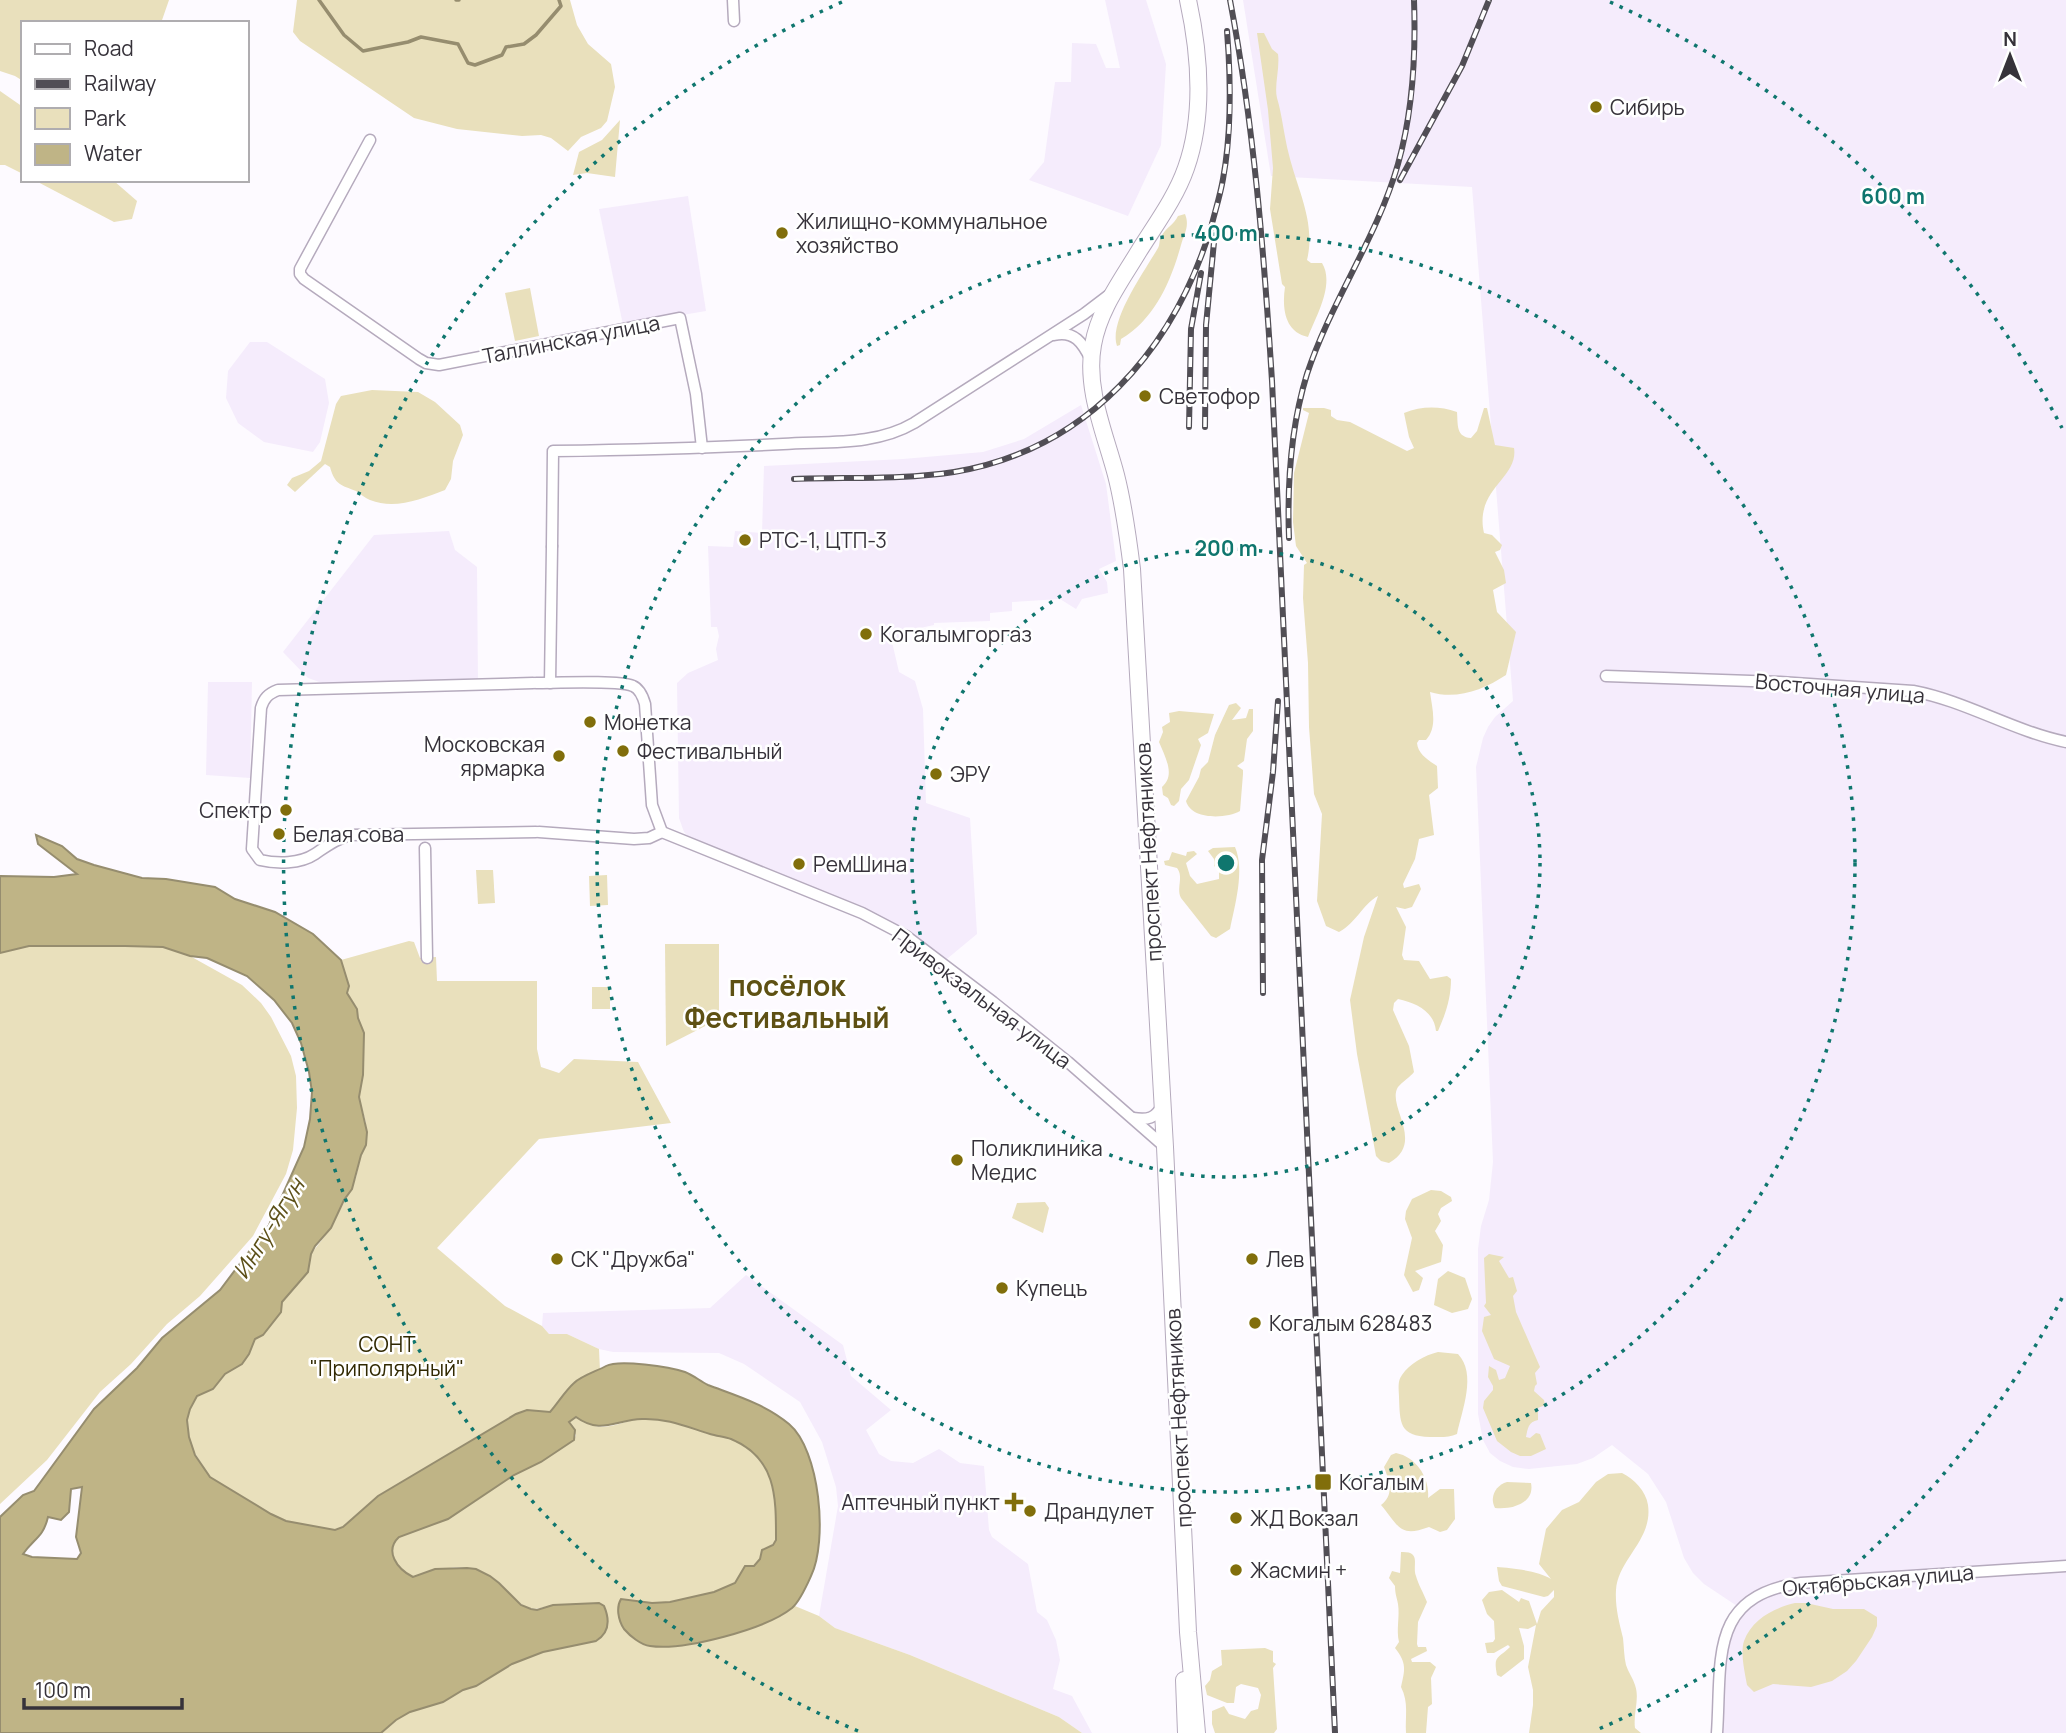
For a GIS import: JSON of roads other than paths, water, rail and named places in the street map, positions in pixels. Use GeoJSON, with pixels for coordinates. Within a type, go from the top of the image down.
{"type":"FeatureCollection","features":[{"type":"Feature","properties":{"kind":"main road","name":"проспект Нефтяников"},"geometry":{"type":"LineString","coordinates":[[1188,0],[1199,73],[1198,112],[1192,149],[1175,193],[1116,289],[1098,326],[1091,361],[1094,396],[1122,502],[1130,557],[1165,1147],[1188,1632],[1197,1733]]}},
{"type":"Feature","properties":{"kind":"main road"},"geometry":{"type":"LineString","coordinates":[[1186,1733],[1184,1683],[1188,1632]]}},
{"type":"Feature","properties":{"kind":"street"},"geometry":{"type":"LineString","coordinates":[[733,0],[734,21]]}},
{"type":"Feature","properties":{"kind":"street","name":"Таллинская улица"},"geometry":{"type":"LineString","coordinates":[[370,140],[300,269],[304,279],[418,359],[439,365],[680,318],[696,394],[702,448]]}},
{"type":"Feature","properties":{"kind":"street"},"geometry":{"type":"LineString","coordinates":[[550,683],[552,451],[702,448],[887,436],[914,423],[1084,314],[1116,289]]}},
{"type":"Feature","properties":{"kind":"street"},"geometry":{"type":"LineString","coordinates":[[1051,335],[1066,333],[1078,338],[1091,361]]}},
{"type":"Feature","properties":{"kind":"street","name":"Восточная улица"},"geometry":{"type":"LineString","coordinates":[[1606,676],[1780,682],[1913,691],[1934,695],[2028,731],[2066,742]]}},
{"type":"Feature","properties":{"kind":"street"},"geometry":{"type":"LineString","coordinates":[[550,683],[620,684],[635,687],[639,691],[645,704],[652,806],[662,832],[649,838],[634,839],[537,832],[350,835],[335,840],[304,860],[265,862],[256,858],[252,849],[261,708],[264,699],[271,693],[278,690],[550,683]]}},
{"type":"Feature","properties":{"kind":"street","name":"Привокзальная улица"},"geometry":{"type":"LineString","coordinates":[[662,832],[862,913],[906,936],[993,1002],[1165,1147]]}},
{"type":"Feature","properties":{"kind":"street"},"geometry":{"type":"LineString","coordinates":[[425,834],[427,958]]}},
{"type":"Feature","properties":{"kind":"street"},"geometry":{"type":"LineString","coordinates":[[1133,1118],[1154,1117],[1162,1104]]}},
{"type":"Feature","properties":{"kind":"street","name":"Октябрьская улица"},"geometry":{"type":"LineString","coordinates":[[1717,1733],[1722,1656],[1727,1627],[1741,1608],[1769,1590],[1801,1583],[2066,1566]]}},
{"type":"Feature","properties":{"kind":"water","name":"Ингу-Ягун"},"geometry":{"type":"Polygon","coordinates":[[[36,835],[62,846],[77,859],[94,865],[142,878],[215,887],[235,899],[275,912],[313,934],[341,960],[349,986],[347,993],[357,1009],[364,1033],[363,1075],[359,1097],[367,1132],[366,1145],[352,1189],[331,1228],[315,1246],[308,1272],[282,1302],[281,1312],[263,1335],[255,1339],[242,1364],[225,1374],[213,1389],[197,1396],[190,1409],[187,1420],[189,1437],[195,1455],[210,1477],[286,1521],[335,1530],[343,1527],[378,1496],[516,1414],[527,1410],[550,1412],[577,1380],[606,1366],[622,1363],[645,1364],[678,1370],[760,1406],[780,1417],[800,1437],[814,1474],[820,1519],[819,1541],[811,1576],[792,1608],[764,1624],[703,1642],[665,1647],[650,1646],[629,1634],[619,1618],[621,1599],[670,1602],[714,1592],[735,1583],[745,1566],[754,1566],[760,1559],[762,1550],[773,1545],[776,1540],[771,1481],[757,1457],[731,1439],[660,1420],[632,1420],[601,1426],[576,1417],[569,1422],[575,1430],[574,1440],[541,1462],[514,1475],[448,1519],[399,1537],[395,1542],[393,1554],[398,1565],[413,1577],[435,1569],[476,1569],[499,1583],[521,1605],[531,1609],[599,1603],[604,1606],[608,1621],[604,1634],[596,1641],[543,1652],[512,1664],[443,1702],[410,1712],[381,1733],[0,1733],[0,1517],[23,1495],[34,1491],[94,1409],[137,1368],[162,1338],[220,1290],[269,1225],[304,1147],[312,1092],[301,1043],[292,1023],[274,1000],[247,976],[207,958],[190,956],[163,947],[125,946],[29,946],[0,953],[0,876],[54,877],[77,874],[38,844],[36,835]],[[82,1487],[71,1489],[69,1512],[61,1520],[48,1517],[41,1534],[23,1554],[32,1557],[77,1559],[81,1553],[76,1537],[82,1487]]]}},
{"type":"Feature","properties":{"kind":"waterway"},"geometry":{"type":"LineString","coordinates":[[319,0],[344,35],[363,51],[421,37],[458,44],[468,63],[475,65],[502,55],[506,47],[524,44],[536,35],[561,6],[559,0]]}},
{"type":"Feature","properties":{"kind":"railway"},"geometry":{"type":"LineString","coordinates":[[1230,0],[1246,95],[1257,190],[1272,381],[1335,1733]]}},
{"type":"Feature","properties":{"kind":"railway"},"geometry":{"type":"LineString","coordinates":[[1289,538],[1291,455],[1307,374],[1328,321],[1378,218],[1403,144],[1412,83],[1414,0]]}},
{"type":"Feature","properties":{"kind":"railway"},"geometry":{"type":"LineString","coordinates":[[1400,180],[1462,66],[1489,0]]}},
{"type":"Feature","properties":{"kind":"railway"},"geometry":{"type":"LineString","coordinates":[[1210,232],[1222,186],[1228,142],[1230,87],[1227,31]]}},
{"type":"Feature","properties":{"kind":"railway"},"geometry":{"type":"LineString","coordinates":[[794,479],[934,475],[1002,460],[1045,442],[1084,417],[1119,387],[1149,352],[1175,312],[1196,270],[1212,224]]}},
{"type":"Feature","properties":{"kind":"railway"},"geometry":{"type":"LineString","coordinates":[[1205,427],[1206,325],[1214,242]]}},
{"type":"Feature","properties":{"kind":"railway"},"geometry":{"type":"LineString","coordinates":[[1189,427],[1191,329],[1201,273]]}},
{"type":"Feature","properties":{"kind":"railway"},"geometry":{"type":"LineString","coordinates":[[1263,993],[1262,860],[1273,772],[1278,701]]}},
{"type":"Feature","properties":{"kind":"place","name":"Сибирь"},"geometry":{"type":"Point","coordinates":[1596,107]}},
{"type":"Feature","properties":{"kind":"place","name":"Жилищно-коммунальное хозяйство"},"geometry":{"type":"Point","coordinates":[782,233]}},
{"type":"Feature","properties":{"kind":"place","name":"Светофор"},"geometry":{"type":"Point","coordinates":[1145,396]}},
{"type":"Feature","properties":{"kind":"place","name":"РТС-1, ЦТП-3"},"geometry":{"type":"Point","coordinates":[745,540]}},
{"type":"Feature","properties":{"kind":"place","name":"Когалымгоргаз"},"geometry":{"type":"Point","coordinates":[866,634]}},
{"type":"Feature","properties":{"kind":"place","name":"Монетка"},"geometry":{"type":"Point","coordinates":[590,722]}},
{"type":"Feature","properties":{"kind":"place","name":"Фестивальный"},"geometry":{"type":"Point","coordinates":[623,751]}},
{"type":"Feature","properties":{"kind":"place","name":"Московская ярмарка"},"geometry":{"type":"Point","coordinates":[559,756]}},
{"type":"Feature","properties":{"kind":"place","name":"ЭРУ"},"geometry":{"type":"Point","coordinates":[936,774]}},
{"type":"Feature","properties":{"kind":"place","name":"Спектр"},"geometry":{"type":"Point","coordinates":[286,810]}},
{"type":"Feature","properties":{"kind":"place","name":"Белая сова"},"geometry":{"type":"Point","coordinates":[279,834]}},
{"type":"Feature","properties":{"kind":"place","name":"РемШина"},"geometry":{"type":"Point","coordinates":[799,864]}},
{"type":"Feature","properties":{"kind":"place","name":"Поликлиника Медис"},"geometry":{"type":"Point","coordinates":[957,1160]}},
{"type":"Feature","properties":{"kind":"place","name":"СК \"Дружба\""},"geometry":{"type":"Point","coordinates":[557,1259]}},
{"type":"Feature","properties":{"kind":"place","name":"Лев"},"geometry":{"type":"Point","coordinates":[1252,1259]}},
{"type":"Feature","properties":{"kind":"place","name":"Купецъ"},"geometry":{"type":"Point","coordinates":[1002,1288]}},
{"type":"Feature","properties":{"kind":"place","name":"Когалым 628483"},"geometry":{"type":"Point","coordinates":[1255,1323]}},
{"type":"Feature","properties":{"kind":"place","name":"Когалым"},"geometry":{"type":"Point","coordinates":[1323,1482]}},
{"type":"Feature","properties":{"kind":"place","name":"Аптечный пункт"},"geometry":{"type":"Point","coordinates":[1014,1502]}},
{"type":"Feature","properties":{"kind":"place","name":"Драндулет"},"geometry":{"type":"Point","coordinates":[1030,1511]}},
{"type":"Feature","properties":{"kind":"place","name":"ЖД Вокзал"},"geometry":{"type":"Point","coordinates":[1236,1518]}},
{"type":"Feature","properties":{"kind":"place","name":"Жасмин +"},"geometry":{"type":"Point","coordinates":[1236,1570]}},
{"type":"Feature","properties":{"kind":"district","name":"посёлок Фестивальный"},"geometry":{"type":"Point","coordinates":[787,1001]}},
{"type":"Feature","properties":{"kind":"park label","name":"СОНТ \"Приполярный\""},"geometry":{"type":"Point","coordinates":[387,1356]}}]}
